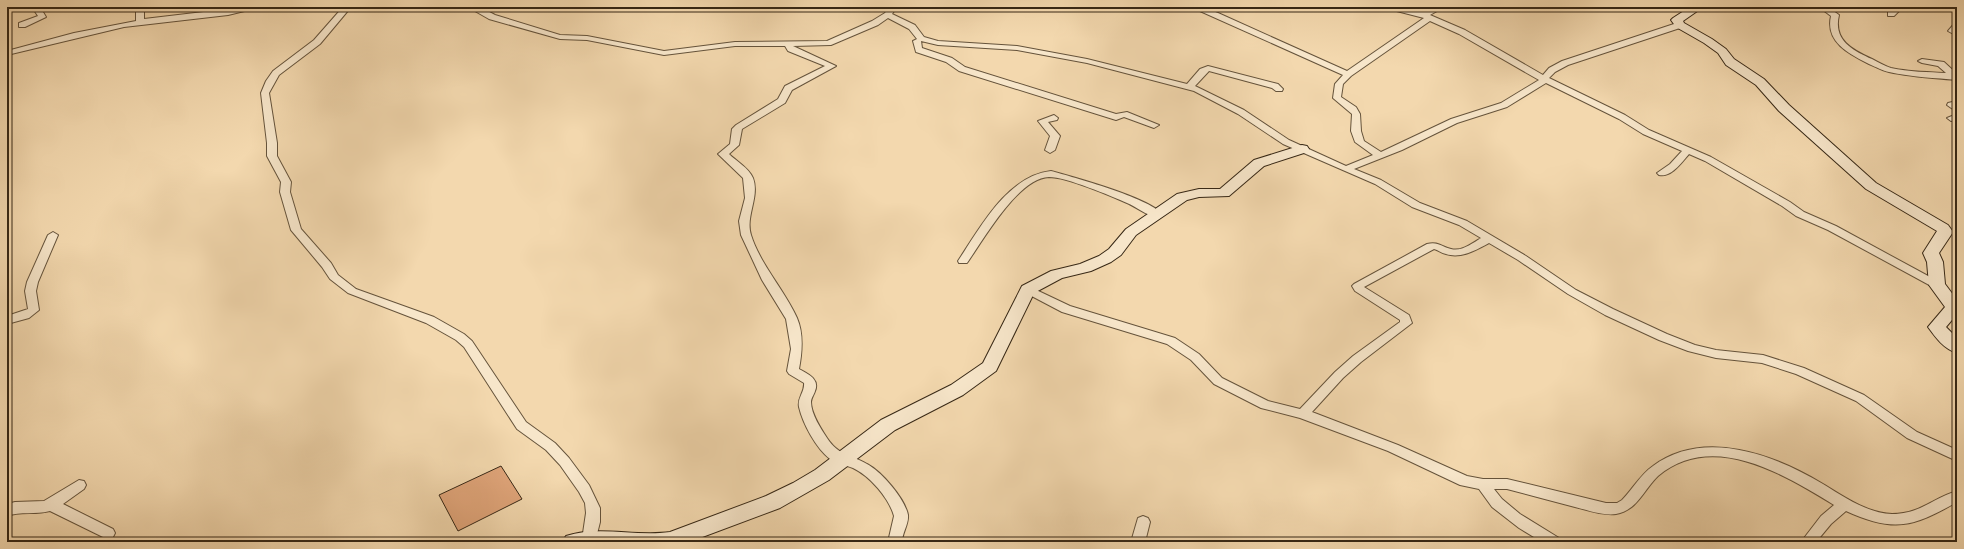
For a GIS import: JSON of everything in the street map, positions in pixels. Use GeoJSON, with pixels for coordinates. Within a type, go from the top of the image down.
{"type":"FeatureCollection","features":[{"type":"Feature","properties":{"kind":"street"},"geometry":{"type":"LineString","coordinates":[[22,25],[42,17],[36,7]]}},
{"type":"Feature","properties":{"kind":"street"},"geometry":{"type":"LineString","coordinates":[[140,7],[140,22]]}},
{"type":"Feature","properties":{"kind":"street"},"geometry":{"type":"LineString","coordinates":[[7,53],[67,37],[140,22],[222,14],[257,7]]}},
{"type":"Feature","properties":{"kind":"street"},"geometry":{"type":"LineString","coordinates":[[347,7],[317,42],[276,73],[270,81],[265,93],[272,143],[272,156],[286,182],[285,192],[296,230],[327,265],[334,277],[352,291],[430,320],[452,332],[468,344],[514,414],[520,426],[526,432],[545,442],[565,461],[591,502],[593,521],[581,541]]}},
{"type":"Feature","properties":{"kind":"street"},"geometry":{"type":"LineString","coordinates":[[464,7],[477,9],[492,17],[560,38],[587,38],[664,53],[735,44],[828,43],[851,32],[867,27],[888,15],[893,7]]}},
{"type":"Feature","properties":{"kind":"street"},"geometry":{"type":"LineString","coordinates":[[1196,7],[1222,16],[1275,42],[1317,58],[1348,74]]}},
{"type":"Feature","properties":{"kind":"street"},"geometry":{"type":"LineString","coordinates":[[1385,7],[1427,17],[1462,32],[1524,69],[1622,117],[1646,132],[1708,159],[1786,204],[1800,214],[1832,228],[1937,285],[1954,307],[1937,327],[1946,339],[1957,347]]}},
{"type":"Feature","properties":{"kind":"street"},"geometry":{"type":"LineString","coordinates":[[1381,156],[1360,142],[1356,131],[1356,114],[1353,109],[1337,98],[1340,84],[1348,74],[1440,7]]}},
{"type":"Feature","properties":{"kind":"street"},"geometry":{"type":"LineString","coordinates":[[1698,7],[1677,20],[1680,25],[1708,41],[1722,51],[1730,62],[1750,74],[1784,108],[1806,126],[1871,186],[1943,228],[1945,232],[1931,253],[1935,262],[1937,285]]}},
{"type":"Feature","properties":{"kind":"street"},"geometry":{"type":"LineString","coordinates":[[1830,7],[1827,10],[1835,16],[1833,24],[1838,39],[1851,52],[1890,70],[1956,78]]}},
{"type":"Feature","properties":{"kind":"street"},"geometry":{"type":"LineString","coordinates":[[1891,14],[1899,7]]}},
{"type":"Feature","properties":{"kind":"street"},"geometry":{"type":"LineString","coordinates":[[888,15],[912,27],[921,40],[1017,48],[1087,61],[1197,89],[1241,112],[1273,134],[1302,149],[1378,182],[1416,205],[1455,220],[1522,258],[1572,292],[1636,325],[1692,348],[1716,354],[1763,359],[1800,371],[1860,398],[1912,435],[1957,456]]}},
{"type":"Feature","properties":{"kind":"street"},"geometry":{"type":"LineString","coordinates":[[1346,169],[1381,156],[1454,121],[1504,105],[1540,84],[1552,70],[1565,63],[1680,25]]}},
{"type":"Feature","properties":{"kind":"street"},"geometry":{"type":"LineString","coordinates":[[1957,26],[1952,31],[1957,34]]}},
{"type":"Feature","properties":{"kind":"street"},"geometry":{"type":"LineString","coordinates":[[917,41],[916,45],[919,50],[949,60],[962,69],[1116,117],[1124,114],[1154,125]]}},
{"type":"Feature","properties":{"kind":"street"},"geometry":{"type":"LineString","coordinates":[[788,44],[791,49],[832,66],[788,88],[782,101],[737,129],[734,145],[723,154],[744,172],[748,178],[750,198],[744,221],[746,235],[768,280],[792,319],[796,349],[793,370],[810,382],[805,401],[810,419],[828,449],[840,460],[858,465],[879,480],[900,513],[901,518],[895,542]]}},
{"type":"Feature","properties":{"kind":"street"},"geometry":{"type":"LineString","coordinates":[[1922,61],[1941,64],[1956,78]]}},
{"type":"Feature","properties":{"kind":"street"},"geometry":{"type":"LineString","coordinates":[[1189,87],[1203,71],[1208,68],[1275,86],[1279,89]]}},
{"type":"Feature","properties":{"kind":"street"},"geometry":{"type":"LineString","coordinates":[[1957,104],[1951,105],[1957,109]]}},
{"type":"Feature","properties":{"kind":"street"},"geometry":{"type":"LineString","coordinates":[[1050,150],[1055,136],[1042,121],[1054,118]]}},
{"type":"Feature","properties":{"kind":"street"},"geometry":{"type":"LineString","coordinates":[[581,541],[658,542],[670,540],[773,502],[822,475],[888,425],[957,390],[990,367],[1028,290],[1057,274],[1085,268],[1105,260],[1115,252],[1131,232],[1189,194],[1224,194],[1259,163],[1302,149]]}},
{"type":"Feature","properties":{"kind":"street"},"geometry":{"type":"LineString","coordinates":[[1662,173],[1673,166],[1687,151]]}},
{"type":"Feature","properties":{"kind":"street"},"geometry":{"type":"LineString","coordinates":[[962,261],[1006,200],[1018,188],[1042,175],[1051,174],[1088,184],[1132,201],[1157,214]]}},
{"type":"Feature","properties":{"kind":"street"},"geometry":{"type":"LineString","coordinates":[[7,320],[24,315],[33,310],[34,307],[30,291],[33,280],[54,235]]}},
{"type":"Feature","properties":{"kind":"street"},"geometry":{"type":"LineString","coordinates":[[1303,414],[1339,374],[1406,323],[1405,318],[1359,290],[1358,286],[1431,246],[1434,245],[1449,252],[1458,253],[1488,238]]}},
{"type":"Feature","properties":{"kind":"street"},"geometry":{"type":"LineString","coordinates":[[1028,290],[1066,309],[1171,341],[1195,357],[1208,373],[1224,384],[1265,405],[1303,414],[1393,448],[1465,481],[1483,484],[1507,484],[1594,506],[1619,508],[1628,502],[1649,477],[1664,466],[1690,454],[1722,452],[1746,457],[1786,470],[1845,504],[1877,517],[1902,520],[1912,518],[1957,496]]}},
{"type":"Feature","properties":{"kind":"street"},"geometry":{"type":"LineString","coordinates":[[1483,484],[1490,496],[1515,519],[1554,542]]}},
{"type":"Feature","properties":{"kind":"street"},"geometry":{"type":"LineString","coordinates":[[7,510],[13,507],[38,508],[51,505],[79,485]]}},
{"type":"Feature","properties":{"kind":"street"},"geometry":{"type":"LineString","coordinates":[[1808,542],[1826,520],[1845,504]]}},
{"type":"Feature","properties":{"kind":"street"},"geometry":{"type":"LineString","coordinates":[[51,505],[108,534]]}},
{"type":"Feature","properties":{"kind":"street"},"geometry":{"type":"LineString","coordinates":[[1138,542],[1142,522]]}},
{"type":"Feature","properties":{"kind":"building"},"geometry":{"type":"Polygon","coordinates":[[[501,466],[522,499],[458,531],[439,495],[501,466]]]}}]}
